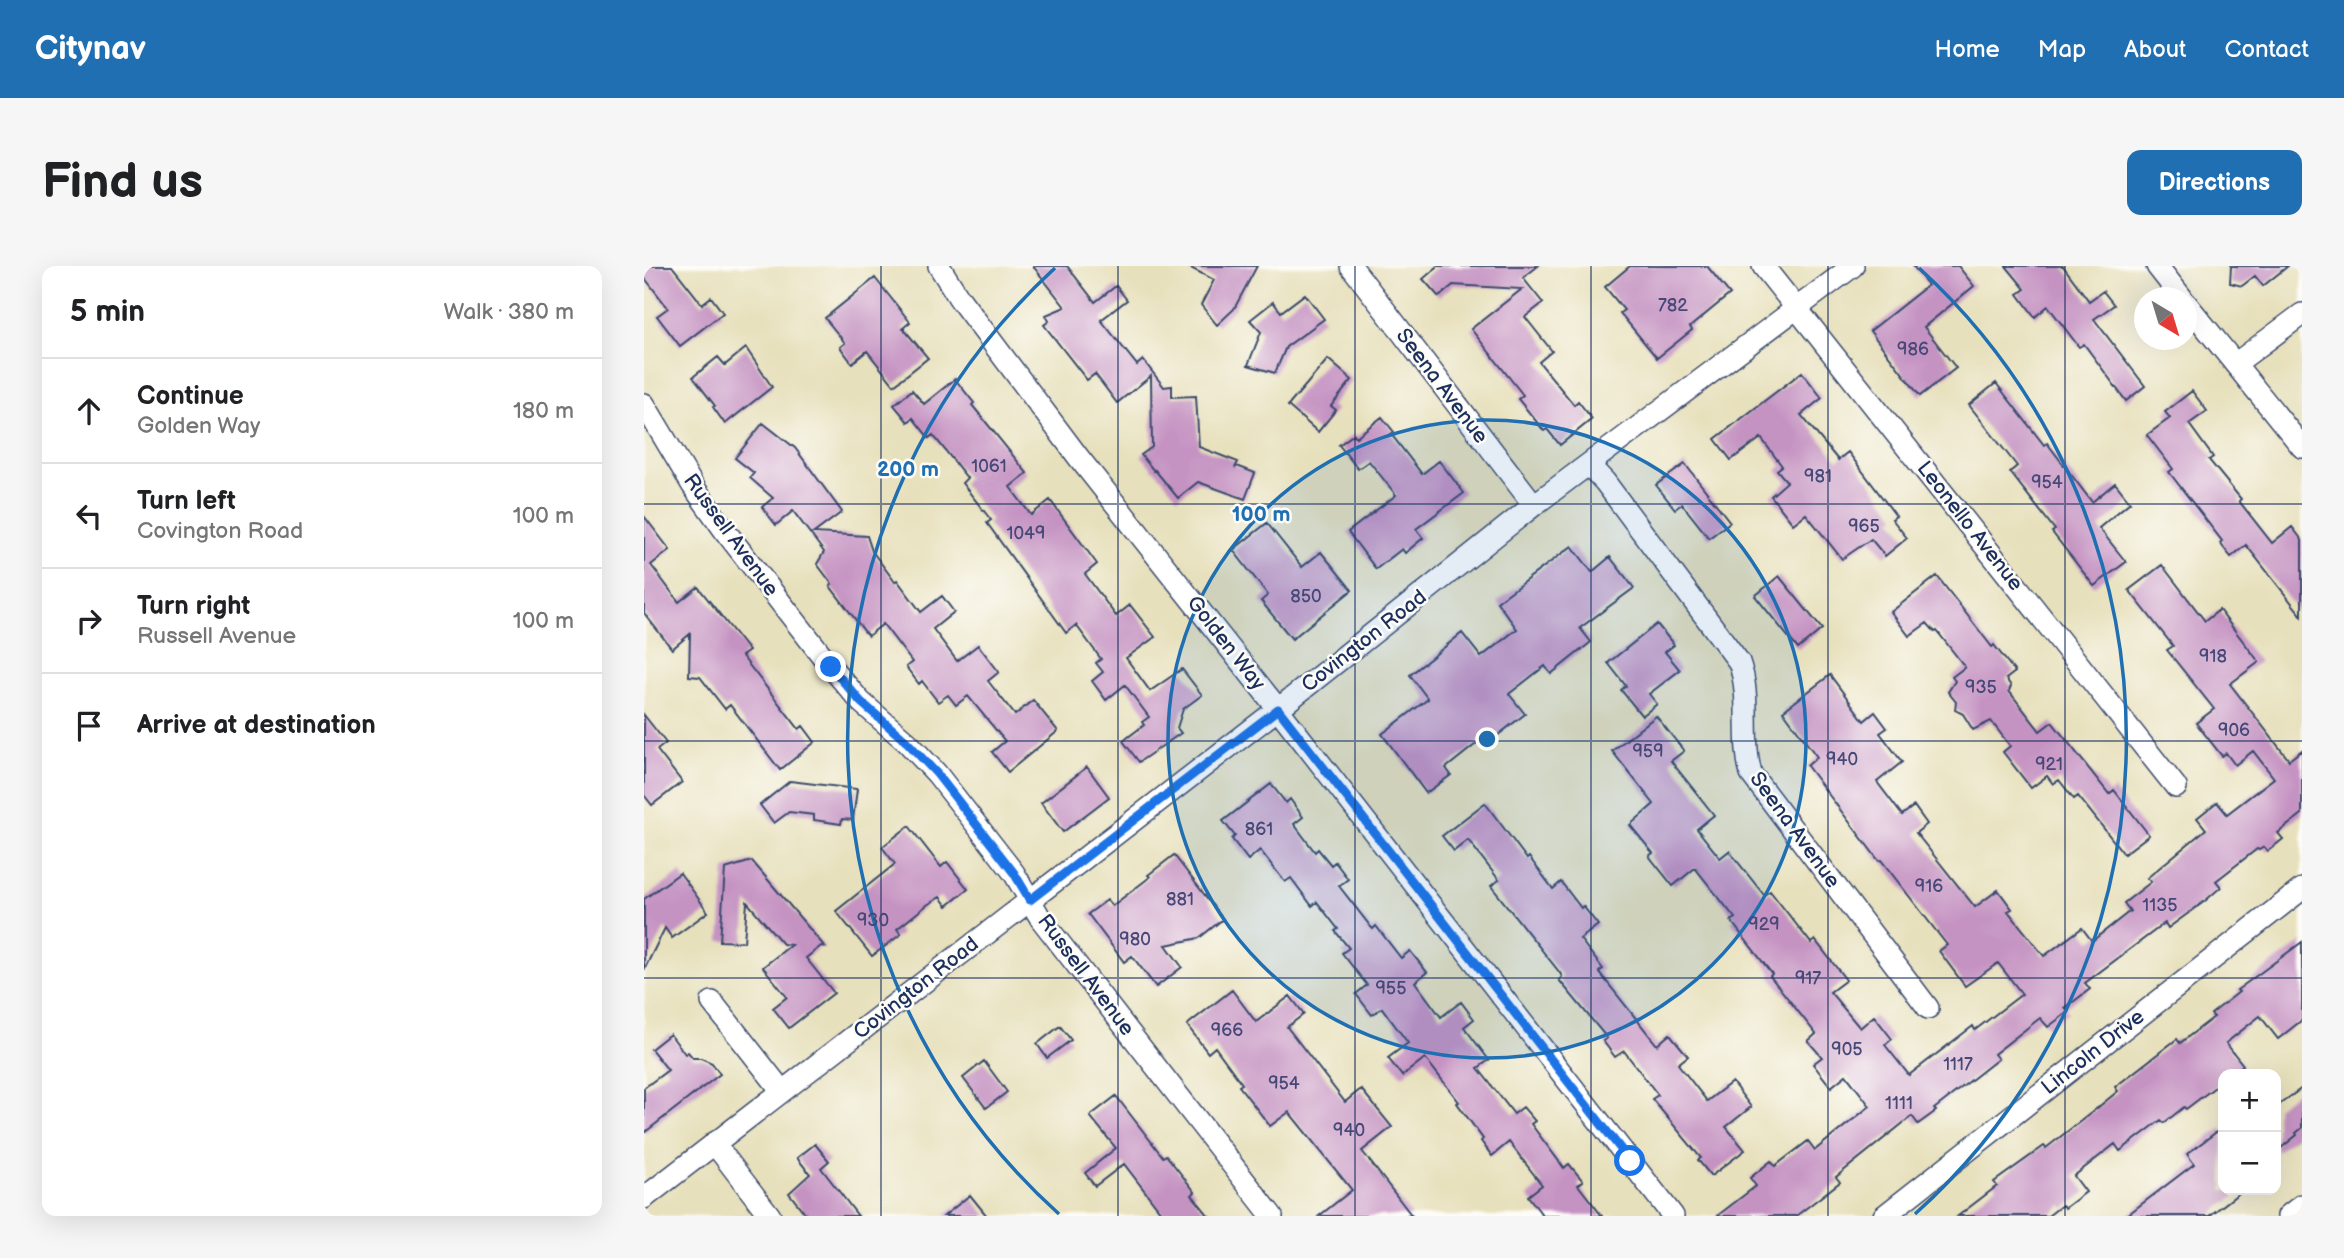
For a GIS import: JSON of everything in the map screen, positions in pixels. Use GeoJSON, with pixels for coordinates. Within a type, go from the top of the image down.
{"type":"FeatureCollection","features":[{"type":"Feature","properties":{"kind":"street","name":"Golden Way"},"geometry":{"type":"LineString","coordinates":[[939,266],[959,298],[1079,458],[1673,1216]]}},
{"type":"Feature","properties":{"kind":"street","name":"Seena Avenue"},"geometry":{"type":"LineString","coordinates":[[1351,266],[1534,505]]}},
{"type":"Feature","properties":{"kind":"street","name":"Leonello Avenue"},"geometry":{"type":"LineString","coordinates":[[1763,266],[2176,787]]}},
{"type":"Feature","properties":{"kind":"street","name":"Covington Road"},"geometry":{"type":"LineString","coordinates":[[644,1198],[1278,709],[1534,505],[1798,310],[1853,266]]}},
{"type":"Feature","properties":{"kind":"street"},"geometry":{"type":"LineString","coordinates":[[2157,266],[2173,287]]}},
{"type":"Feature","properties":{"kind":"street"},"geometry":{"type":"LineString","coordinates":[[2235,364],[2302,314]]}},
{"type":"Feature","properties":{"kind":"street"},"geometry":{"type":"LineString","coordinates":[[2197,317],[2302,447]]}},
{"type":"Feature","properties":{"kind":"street","name":"Russell Avenue"},"geometry":{"type":"LineString","coordinates":[[644,404],[693,486],[831,667],[861,702],[907,742],[937,774],[1014,873],[1041,919],[1272,1216]]}},
{"type":"Feature","properties":{"kind":"street","name":"Seena Avenue"},"geometry":{"type":"LineString","coordinates":[[1589,465],[1605,482],[1739,662],[1745,680],[1746,755],[1751,774],[1928,1008]]}},
{"type":"Feature","properties":{"kind":"street","name":"Lincoln Drive"},"geometry":{"type":"LineString","coordinates":[[1884,1216],[2302,888]]}},
{"type":"Feature","properties":{"kind":"street"},"geometry":{"type":"LineString","coordinates":[[712,1002],[782,1091]]}},
{"type":"Feature","properties":{"kind":"street"},"geometry":{"type":"LineString","coordinates":[[714,1143],[771,1216]]}},
{"type":"Feature","properties":{"kind":"street"},"geometry":{"type":"LineString","coordinates":[[2288,1216],[2302,1205]]}},
{"type":"Feature","properties":{"kind":"building"},"geometry":{"type":"Polygon","coordinates":[[[644,266],[672,266],[702,304],[711,297],[723,313],[680,346],[657,316],[668,308],[644,277],[644,266]]]}},
{"type":"Feature","properties":{"kind":"building"},"geometry":{"type":"Polygon","coordinates":[[[1033,266],[1067,266],[1095,302],[1116,286],[1127,300],[1101,320],[1137,365],[1143,360],[1164,387],[1172,386],[1172,397],[1196,396],[1199,447],[1238,462],[1235,468],[1237,466],[1255,473],[1245,499],[1198,482],[1178,498],[1141,455],[1152,447],[1151,376],[1117,403],[1095,374],[1087,380],[1044,325],[1049,321],[1046,315],[1065,307],[1033,266]]]}},
{"type":"Feature","properties":{"kind":"building"},"geometry":{"type":"Polygon","coordinates":[[[1187,266],[1257,266],[1234,309],[1217,325],[1201,305],[1214,280],[1187,266]]]}},
{"type":"Feature","properties":{"kind":"building"},"geometry":{"type":"Polygon","coordinates":[[[1438,266],[1538,266],[1523,278],[1543,303],[1525,317],[1552,351],[1539,362],[1574,405],[1578,401],[1592,419],[1560,445],[1547,429],[1544,431],[1518,399],[1523,395],[1471,329],[1522,289],[1453,285],[1439,297],[1423,279],[1438,266]]]}},
{"type":"Feature","properties":{"kind":"building"},"geometry":{"type":"Polygon","coordinates":[[[1630,266],[1707,266],[1730,294],[1657,358],[1620,313],[1624,310],[1605,287],[1630,266]]]}},
{"type":"Feature","properties":{"kind":"building"},"geometry":{"type":"Polygon","coordinates":[[[1913,266],[1958,266],[1974,286],[1924,327],[1956,368],[1920,396],[1870,331],[1928,285],[1913,266]]]}},
{"type":"Feature","properties":{"kind":"building"},"geometry":{"type":"Polygon","coordinates":[[[2006,266],[2063,266],[2089,301],[2103,291],[2114,305],[2094,319],[2145,386],[2126,401],[2084,344],[2079,347],[2048,306],[2035,317],[2018,294],[2025,289],[2006,266]]]}},
{"type":"Feature","properties":{"kind":"building"},"geometry":{"type":"Polygon","coordinates":[[[2231,266],[2288,266],[2263,286],[2255,276],[2242,286],[2230,283],[2231,266]]]}},
{"type":"Feature","properties":{"kind":"building"},"geometry":{"type":"Polygon","coordinates":[[[875,278],[910,322],[903,328],[928,358],[894,385],[867,351],[852,363],[840,347],[845,343],[825,318],[875,278]]]}},
{"type":"Feature","properties":{"kind":"building"},"geometry":{"type":"Polygon","coordinates":[[[1305,294],[1324,319],[1286,347],[1275,373],[1248,365],[1261,332],[1250,320],[1273,302],[1281,312],[1305,294]]]}},
{"type":"Feature","properties":{"kind":"building"},"geometry":{"type":"Polygon","coordinates":[[[746,348],[772,387],[725,424],[693,377],[718,357],[725,365],[746,348]]]}},
{"type":"Feature","properties":{"kind":"building"},"geometry":{"type":"Polygon","coordinates":[[[1328,359],[1352,380],[1331,406],[1336,410],[1318,432],[1288,406],[1328,359]]]}},
{"type":"Feature","properties":{"kind":"building"},"geometry":{"type":"Polygon","coordinates":[[[1802,372],[1822,398],[1801,415],[1838,460],[1848,452],[1896,516],[1892,519],[1907,538],[1885,556],[1871,539],[1842,559],[1806,514],[1793,524],[1771,496],[1787,482],[1777,470],[1782,466],[1761,438],[1731,460],[1715,439],[1802,372]]]}},
{"type":"Feature","properties":{"kind":"building"},"geometry":{"type":"Polygon","coordinates":[[[955,379],[974,403],[972,405],[1027,473],[1010,487],[1031,515],[1050,500],[1097,564],[1085,574],[1116,616],[1130,605],[1155,637],[1126,658],[1150,691],[1182,669],[1202,695],[1183,709],[1177,728],[1181,733],[1139,762],[1123,741],[1144,725],[1142,722],[1149,717],[1125,685],[1106,700],[1092,681],[1103,672],[1096,663],[1101,659],[1076,625],[1066,633],[987,523],[991,520],[962,483],[967,478],[933,435],[929,438],[913,418],[908,422],[894,405],[912,390],[924,404],[955,379]]]}},
{"type":"Feature","properties":{"kind":"building"},"geometry":{"type":"Polygon","coordinates":[[[1996,383],[2092,502],[2115,483],[2130,502],[2099,528],[2126,562],[2094,586],[2010,472],[2017,466],[1969,405],[1996,383]]]}},
{"type":"Feature","properties":{"kind":"building"},"geometry":{"type":"Polygon","coordinates":[[[2192,391],[2207,411],[2189,424],[2213,457],[2209,460],[2241,499],[2239,501],[2272,543],[2292,527],[2302,540],[2302,616],[2246,545],[2231,557],[2220,543],[2222,541],[2169,472],[2173,469],[2147,435],[2170,418],[2165,412],[2192,391]]]}},
{"type":"Feature","properties":{"kind":"building"},"geometry":{"type":"Polygon","coordinates":[[[1382,417],[1394,432],[1391,434],[1422,474],[1439,461],[1464,493],[1416,529],[1423,538],[1405,553],[1402,549],[1376,569],[1348,532],[1396,495],[1369,461],[1358,469],[1339,445],[1354,434],[1356,437],[1382,417]]]}},
{"type":"Feature","properties":{"kind":"building"},"geometry":{"type":"Polygon","coordinates":[[[763,423],[795,448],[842,512],[814,533],[867,536],[872,551],[921,612],[942,596],[954,612],[933,629],[957,661],[978,645],[999,672],[988,681],[1015,715],[1033,700],[1058,731],[1008,772],[992,752],[1005,741],[968,696],[956,705],[948,695],[938,702],[922,681],[919,684],[906,667],[912,662],[883,624],[868,636],[830,586],[832,584],[817,564],[824,552],[793,511],[776,525],[762,507],[773,498],[750,478],[754,473],[735,458],[763,423]]]}},
{"type":"Feature","properties":{"kind":"building"},"geometry":{"type":"Polygon","coordinates":[[[1685,464],[1730,522],[1709,538],[1682,504],[1675,509],[1656,485],[1685,464]]]}},
{"type":"Feature","properties":{"kind":"building"},"geometry":{"type":"Polygon","coordinates":[[[644,516],[670,550],[651,565],[679,602],[698,587],[749,651],[742,656],[799,729],[803,726],[815,742],[780,770],[730,705],[725,709],[700,677],[689,676],[690,634],[672,649],[644,613],[644,516]]]}},
{"type":"Feature","properties":{"kind":"building"},"geometry":{"type":"Polygon","coordinates":[[[1267,523],[1302,567],[1321,552],[1352,590],[1292,639],[1261,601],[1268,595],[1233,550],[1267,523]]]}},
{"type":"Feature","properties":{"kind":"building"},"geometry":{"type":"Polygon","coordinates":[[[1572,546],[1592,572],[1610,557],[1634,588],[1580,628],[1591,642],[1551,674],[1545,666],[1509,694],[1525,714],[1489,742],[1485,737],[1446,768],[1451,775],[1426,793],[1382,734],[1428,699],[1410,675],[1462,633],[1481,657],[1517,629],[1497,602],[1572,546]]]}},
{"type":"Feature","properties":{"kind":"building"},"geometry":{"type":"Polygon","coordinates":[[[2162,565],[2205,621],[2219,610],[2259,662],[2230,684],[2289,760],[2302,750],[2302,814],[2278,833],[2283,839],[2268,851],[2264,847],[2257,849],[2216,881],[2221,887],[2205,901],[2168,928],[2165,923],[2085,983],[2090,989],[2065,1008],[2068,1012],[2048,1027],[2040,1018],[1994,1054],[1998,1059],[1934,1109],[1936,1111],[1918,1124],[1912,1116],[1836,1177],[1840,1182],[1796,1216],[1717,1216],[1756,1186],[1750,1178],[1771,1161],[1775,1166],[1808,1141],[1815,1150],[1870,1106],[1846,1075],[1831,1087],[1813,1064],[1822,1057],[1808,1041],[1816,1034],[1770,976],[1772,974],[1731,921],[1735,918],[1695,868],[1673,886],[1649,856],[1653,853],[1630,825],[1654,804],[1612,751],[1656,716],[1684,751],[1671,761],[1714,815],[1697,829],[1720,858],[1729,851],[1764,895],[1770,891],[1811,943],[1815,940],[1846,980],[1830,992],[1860,1028],[1874,1016],[1892,1039],[1885,1045],[1909,1075],[1973,1026],[1975,1030],[2022,994],[1998,963],[1965,986],[1939,951],[1947,945],[1807,766],[1817,757],[1783,711],[1830,675],[1864,721],[1875,712],[1887,728],[1880,733],[1902,762],[1877,782],[1902,815],[1914,806],[1927,824],[1916,833],[1975,907],[1998,890],[2012,909],[2008,911],[2044,956],[2082,928],[2092,941],[2130,911],[2124,903],[2151,882],[2147,878],[2206,829],[2197,818],[2217,802],[2227,814],[2274,778],[2253,751],[2235,765],[2226,753],[2222,756],[2196,723],[2214,709],[2167,650],[2173,646],[2129,590],[2162,565]]]}},
{"type":"Feature","properties":{"kind":"building"},"geometry":{"type":"Polygon","coordinates":[[[1779,576],[1822,629],[1798,649],[1755,596],[1779,576]]]}},
{"type":"Feature","properties":{"kind":"building"},"geometry":{"type":"Polygon","coordinates":[[[1937,576],[2015,672],[2006,679],[2011,686],[2009,691],[2040,731],[2052,722],[2109,794],[2114,790],[2149,835],[2124,854],[2078,796],[2074,799],[2059,780],[2053,784],[2047,776],[2031,788],[2003,752],[2010,746],[1991,721],[1973,730],[1963,714],[1955,710],[1956,702],[1948,692],[1955,681],[1952,677],[1965,667],[1937,631],[1927,623],[1909,636],[1891,612],[1937,576]]]}},
{"type":"Feature","properties":{"kind":"building"},"geometry":{"type":"Polygon","coordinates":[[[1657,624],[1674,645],[1665,652],[1680,670],[1649,694],[1657,704],[1642,716],[1621,690],[1626,686],[1608,663],[1657,624]]]}},
{"type":"Feature","properties":{"kind":"building"},"geometry":{"type":"Polygon","coordinates":[[[644,715],[666,743],[657,750],[682,782],[652,805],[644,795],[644,715]]]}},
{"type":"Feature","properties":{"kind":"building"},"geometry":{"type":"Polygon","coordinates":[[[1087,767],[1109,797],[1063,832],[1041,803],[1087,767]]]}},
{"type":"Feature","properties":{"kind":"building"},"geometry":{"type":"Polygon","coordinates":[[[790,781],[857,789],[853,820],[842,819],[841,824],[814,820],[814,815],[789,812],[774,823],[760,805],[790,781]]]}},
{"type":"Feature","properties":{"kind":"building"},"geometry":{"type":"Polygon","coordinates":[[[1271,784],[1286,803],[1290,799],[1303,817],[1294,824],[1315,852],[1318,849],[1331,865],[1335,862],[1348,879],[1339,886],[1371,927],[1373,929],[1376,926],[1401,958],[1410,951],[1427,972],[1415,982],[1441,1017],[1461,1002],[1474,1019],[1464,1027],[1489,1060],[1478,1068],[1514,1114],[1523,1107],[1535,1121],[1531,1124],[1564,1168],[1569,1164],[1583,1181],[1578,1185],[1602,1216],[1543,1216],[1528,1196],[1542,1185],[1509,1142],[1492,1156],[1457,1103],[1459,1102],[1425,1058],[1402,1076],[1388,1058],[1408,1043],[1382,1008],[1372,1015],[1356,994],[1367,985],[1342,953],[1349,948],[1335,931],[1338,929],[1317,902],[1312,906],[1291,878],[1285,882],[1260,850],[1248,860],[1232,839],[1235,836],[1223,821],[1271,784]]]}},
{"type":"Feature","properties":{"kind":"building"},"geometry":{"type":"Polygon","coordinates":[[[1485,803],[1553,889],[1561,882],[1598,925],[1580,939],[1603,969],[1599,972],[1657,1045],[1670,1034],[1688,1056],[1678,1064],[1707,1101],[1732,1082],[1751,1107],[1726,1127],[1745,1150],[1711,1176],[1698,1160],[1701,1158],[1652,1099],[1658,1095],[1624,1051],[1615,1057],[1603,1041],[1607,1038],[1559,980],[1562,977],[1560,973],[1491,886],[1499,880],[1468,840],[1454,851],[1442,836],[1485,803]]]}},
{"type":"Feature","properties":{"kind":"building"},"geometry":{"type":"Polygon","coordinates":[[[909,826],[941,867],[947,862],[968,889],[947,906],[940,897],[927,905],[897,929],[901,934],[872,956],[836,911],[895,864],[882,847],[909,826]]]}},
{"type":"Feature","properties":{"kind":"building"},"geometry":{"type":"Polygon","coordinates":[[[1174,855],[1223,919],[1199,938],[1166,945],[1182,967],[1156,987],[1132,956],[1124,962],[1088,914],[1107,900],[1112,906],[1174,855]]]}},
{"type":"Feature","properties":{"kind":"building"},"geometry":{"type":"Polygon","coordinates":[[[752,861],[825,947],[821,946],[806,958],[834,993],[789,1028],[773,1008],[787,997],[763,967],[791,945],[783,944],[747,902],[744,942],[720,941],[725,869],[752,861]]]}},
{"type":"Feature","properties":{"kind":"building"},"geometry":{"type":"Polygon","coordinates":[[[680,873],[708,912],[672,938],[665,928],[644,970],[644,899],[680,873]]]}},
{"type":"Feature","properties":{"kind":"building"},"geometry":{"type":"Polygon","coordinates":[[[2302,942],[2302,1020],[2278,1039],[2260,1016],[2226,1043],[2243,1065],[2238,1069],[2218,1069],[2218,1085],[2186,1109],[2184,1107],[2164,1123],[2161,1120],[2120,1151],[2115,1144],[2074,1176],[2086,1192],[2065,1208],[2062,1205],[2048,1216],[1958,1216],[1997,1186],[1994,1182],[2044,1146],[2046,1148],[2118,1091],[2115,1087],[2177,1039],[2180,1043],[2214,1017],[2211,1014],[2239,992],[2237,990],[2302,942]]]}},
{"type":"Feature","properties":{"kind":"building"},"geometry":{"type":"Polygon","coordinates":[[[1232,990],[1256,1022],[1290,996],[1304,1014],[1287,1027],[1345,1102],[1361,1089],[1392,1127],[1362,1151],[1412,1216],[1319,1216],[1352,1190],[1289,1112],[1270,1126],[1239,1086],[1242,1084],[1215,1047],[1208,1053],[1187,1025],[1232,990]]]}},
{"type":"Feature","properties":{"kind":"building"},"geometry":{"type":"Polygon","coordinates":[[[1060,1026],[1071,1040],[1047,1058],[1037,1044],[1060,1026]]]}},
{"type":"Feature","properties":{"kind":"building"},"geometry":{"type":"Polygon","coordinates":[[[670,1034],[685,1054],[688,1052],[693,1058],[712,1063],[720,1074],[644,1133],[644,1088],[668,1070],[651,1049],[670,1034]]]}},
{"type":"Feature","properties":{"kind":"building"},"geometry":{"type":"Polygon","coordinates":[[[984,1061],[1007,1092],[986,1108],[963,1078],[984,1061]]]}},
{"type":"Feature","properties":{"kind":"building"},"geometry":{"type":"Polygon","coordinates":[[[2302,1088],[2302,1128],[2281,1148],[2281,1132],[2281,1103],[2302,1088]]]}},
{"type":"Feature","properties":{"kind":"building"},"geometry":{"type":"Polygon","coordinates":[[[1116,1096],[1163,1157],[1166,1155],[1195,1192],[1192,1195],[1209,1216],[1164,1216],[1124,1164],[1095,1186],[1085,1173],[1116,1148],[1090,1116],[1116,1096]]]}},
{"type":"Feature","properties":{"kind":"building"},"geometry":{"type":"Polygon","coordinates":[[[2218,1131],[2218,1195],[2236,1195],[2209,1216],[2126,1216],[2194,1164],[2187,1154],[2218,1131]]]}},
{"type":"Feature","properties":{"kind":"building"},"geometry":{"type":"Polygon","coordinates":[[[815,1144],[829,1161],[821,1168],[858,1216],[807,1216],[789,1193],[810,1174],[797,1158],[815,1144]]]}},
{"type":"Feature","properties":{"kind":"building"},"geometry":{"type":"Polygon","coordinates":[[[970,1195],[987,1216],[944,1216],[970,1195]]]}},
{"type":"Feature","properties":{"kind":"route"},"geometry":{"type":"LineString","coordinates":[[831,667],[861,702],[907,742],[937,774],[1014,873],[1030,900],[1278,709],[1630,1161]]}}]}
